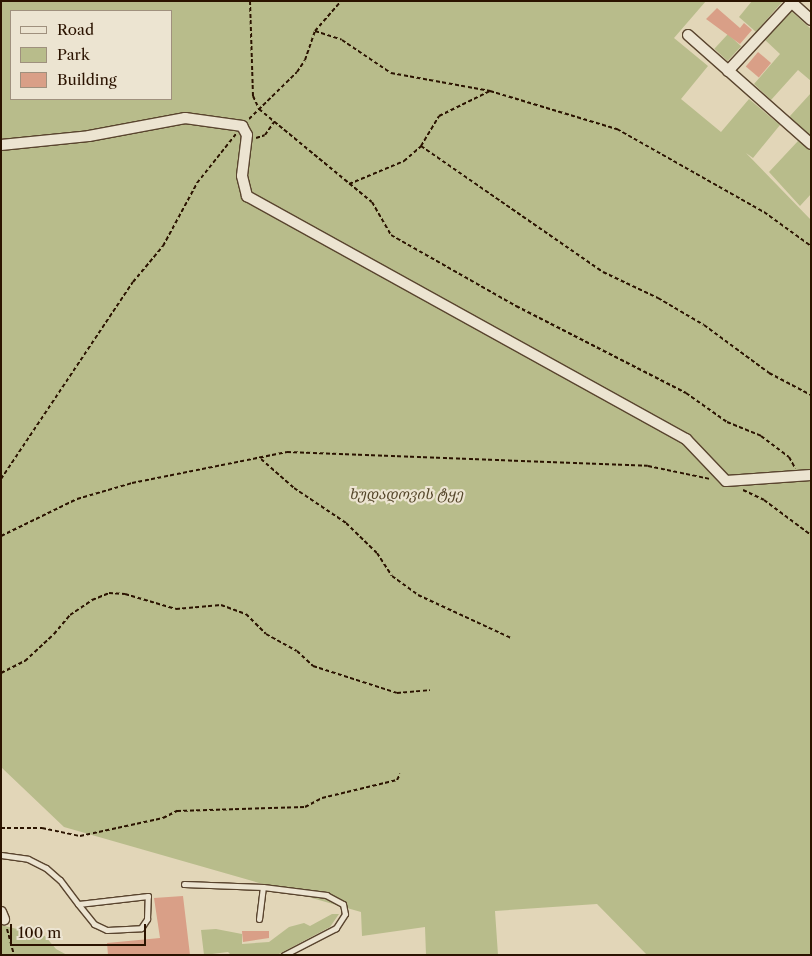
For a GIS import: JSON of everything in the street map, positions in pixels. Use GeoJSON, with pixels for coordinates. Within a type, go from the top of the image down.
{"type":"FeatureCollection","features":[{"type":"Feature","properties":{"kind":"street"},"geometry":{"type":"LineString","coordinates":[[728,71],[791,2],[811,20]]}},
{"type":"Feature","properties":{"kind":"street"},"geometry":{"type":"LineString","coordinates":[[688,35],[811,144]]}},
{"type":"Feature","properties":{"kind":"street"},"geometry":{"type":"LineString","coordinates":[[1,145],[90,136],[185,118],[245,131],[242,176],[247,196],[686,439],[726,481],[811,475]]}},
{"type":"Feature","properties":{"kind":"lane"},"geometry":{"type":"LineString","coordinates":[[1,855],[28,859],[46,868],[60,880],[78,904],[94,924],[107,930],[141,928],[147,919],[148,896],[78,904]]}},
{"type":"Feature","properties":{"kind":"lane"},"geometry":{"type":"LineString","coordinates":[[184,884],[263,887],[326,894],[343,904],[345,914],[336,928],[284,955]]}},
{"type":"Feature","properties":{"kind":"lane"},"geometry":{"type":"LineString","coordinates":[[259,919],[263,887]]}},
{"type":"Feature","properties":{"kind":"path"},"geometry":{"type":"LineString","coordinates":[[250,1],[253,96],[260,110],[372,202],[392,236],[516,306],[686,393],[727,422],[761,436],[789,457],[800,475]]}},
{"type":"Feature","properties":{"kind":"path"},"geometry":{"type":"LineString","coordinates":[[1,479],[133,282],[163,246],[197,183],[245,131],[260,110],[297,72],[306,60],[315,31],[341,1]]}},
{"type":"Feature","properties":{"kind":"path"},"geometry":{"type":"LineString","coordinates":[[315,31],[342,40],[391,73],[490,90],[617,129],[764,212],[811,246]]}},
{"type":"Feature","properties":{"kind":"path"},"geometry":{"type":"LineString","coordinates":[[349,184],[404,162],[421,146],[438,116],[490,90]]}},
{"type":"Feature","properties":{"kind":"path"},"geometry":{"type":"LineString","coordinates":[[245,131],[254,139],[265,134],[274,121]]}},
{"type":"Feature","properties":{"kind":"path"},"geometry":{"type":"LineString","coordinates":[[421,146],[603,272],[658,298],[704,325],[769,373],[811,395]]}},
{"type":"Feature","properties":{"kind":"path"},"geometry":{"type":"LineString","coordinates":[[1,536],[77,498],[132,483],[260,459],[287,452],[333,452],[606,466],[648,466],[726,481]]}},
{"type":"Feature","properties":{"kind":"path"},"geometry":{"type":"LineString","coordinates":[[260,459],[294,488],[346,523],[376,552],[392,576],[418,595],[512,638]]}},
{"type":"Feature","properties":{"kind":"path"},"geometry":{"type":"LineString","coordinates":[[741,489],[764,500],[811,535]]}},
{"type":"Feature","properties":{"kind":"path"},"geometry":{"type":"LineString","coordinates":[[1,673],[24,660],[54,634],[70,615],[92,600],[108,593],[125,594],[176,609],[221,605],[246,614],[266,634],[297,650],[313,666],[397,693],[430,690]]}},
{"type":"Feature","properties":{"kind":"path"},"geometry":{"type":"LineString","coordinates":[[1,828],[42,828],[80,836],[163,818],[177,811],[305,807],[322,798],[397,780],[400,774]]}},
{"type":"Feature","properties":{"kind":"path"},"geometry":{"type":"LineString","coordinates":[[3,915],[14,955]]}},
{"type":"Feature","properties":{"kind":"green space","name":"ხუდადოვის ტყე"},"geometry":{"type":"Polygon","coordinates":[[[1,1],[706,1],[674,38],[708,66],[681,99],[721,132],[749,99],[780,125],[753,158],[746,153],[811,220],[811,955],[647,955],[597,904],[495,911],[498,955],[426,955],[425,927],[362,936],[361,912],[64,827],[1,767],[1,1]]]}},
{"type":"Feature","properties":{"kind":"green space"},"geometry":{"type":"Polygon","coordinates":[[[752,1],[783,1],[756,32],[739,17],[752,1]]]}},
{"type":"Feature","properties":{"kind":"green space"},"geometry":{"type":"Polygon","coordinates":[[[789,9],[811,29],[811,81],[798,70],[771,100],[754,84],[780,54],[763,38],[789,9]]]}},
{"type":"Feature","properties":{"kind":"green space"},"geometry":{"type":"Polygon","coordinates":[[[728,34],[741,46],[728,61],[714,49],[728,34]]]}},
{"type":"Feature","properties":{"kind":"green space"},"geometry":{"type":"Polygon","coordinates":[[[811,93],[811,194],[800,206],[769,172],[798,141],[790,116],[811,93]]]}},
{"type":"Feature","properties":{"kind":"green space"},"geometry":{"type":"Polygon","coordinates":[[[332,914],[339,914],[330,927],[277,955],[231,955],[228,952],[204,955],[201,930],[216,929],[242,934],[242,944],[269,942],[289,927],[304,923],[310,926],[332,914]]]}},
{"type":"Feature","properties":{"kind":"green space"},"geometry":{"type":"Polygon","coordinates":[[[1,925],[45,936],[56,949],[67,955],[1,955],[1,925]]]}},
{"type":"Feature","properties":{"kind":"building"},"geometry":{"type":"Polygon","coordinates":[[[717,8],[740,28],[744,23],[752,30],[740,44],[706,19],[717,8]]]}},
{"type":"Feature","properties":{"kind":"building"},"geometry":{"type":"Polygon","coordinates":[[[758,52],[771,63],[759,77],[746,67],[758,52]]]}},
{"type":"Feature","properties":{"kind":"building"},"geometry":{"type":"Polygon","coordinates":[[[183,896],[190,955],[108,955],[107,943],[160,938],[154,898],[183,896]]]}},
{"type":"Feature","properties":{"kind":"building"},"geometry":{"type":"Polygon","coordinates":[[[242,931],[269,931],[269,938],[243,942],[242,931]]]}}]}
